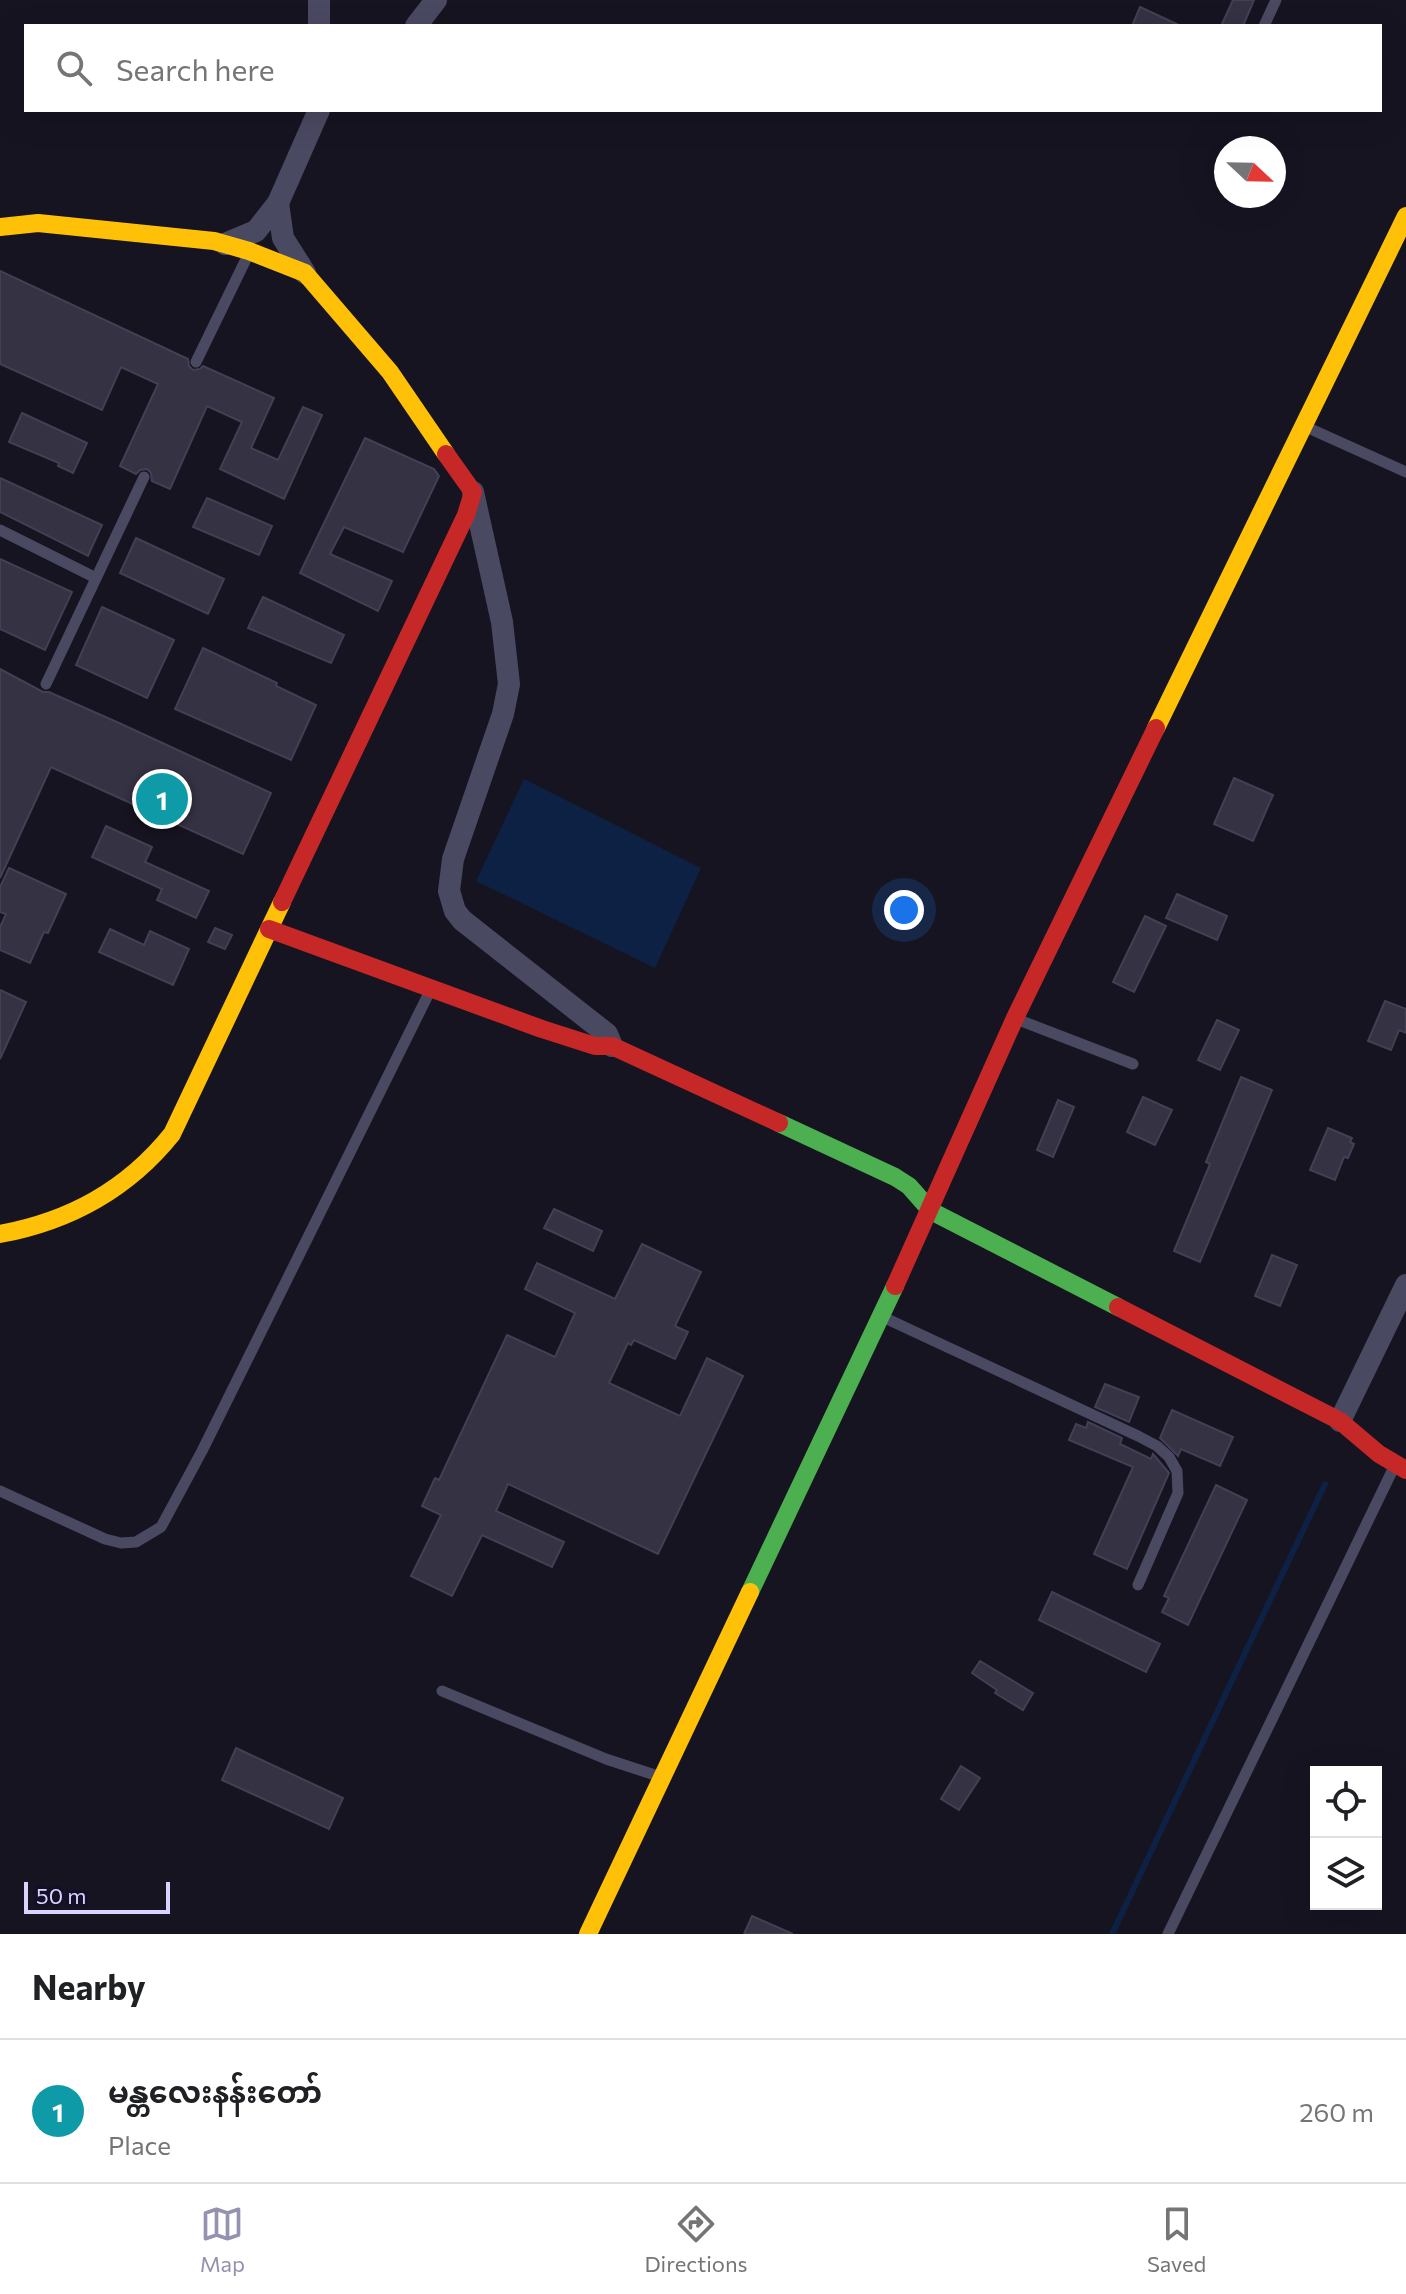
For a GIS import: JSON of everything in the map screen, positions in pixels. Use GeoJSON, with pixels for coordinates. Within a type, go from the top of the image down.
{"type":"FeatureCollection","features":[{"type":"Feature","properties":{"kind":"street"},"geometry":{"type":"LineString","coordinates":[[319,0],[319,24]]}},
{"type":"Feature","properties":{"kind":"street"},"geometry":{"type":"LineString","coordinates":[[418,24],[436,0]]}},
{"type":"Feature","properties":{"kind":"street"},"geometry":{"type":"LineString","coordinates":[[225,244],[256,231],[278,203],[318,112]]}},
{"type":"Feature","properties":{"kind":"street"},"geometry":{"type":"LineString","coordinates":[[278,203],[283,238],[305,273],[390,372],[473,492],[499,607],[509,684],[503,714],[453,859],[449,891],[451,901],[462,920],[607,1034],[612,1046]]}},
{"type":"Feature","properties":{"kind":"street"},"geometry":{"type":"LineString","coordinates":[[0,227],[38,223],[225,244],[305,273]]}},
{"type":"Feature","properties":{"kind":"street"},"geometry":{"type":"LineString","coordinates":[[588,1934],[931,1211],[1015,1018],[1403,229]]}},
{"type":"Feature","properties":{"kind":"street"},"geometry":{"type":"LineString","coordinates":[[0,1234],[48,1223],[95,1202],[155,1158],[172,1134],[466,515],[473,492]]}},
{"type":"Feature","properties":{"kind":"street"},"geometry":{"type":"LineString","coordinates":[[269,929],[595,1046],[612,1046],[895,1177],[909,1186],[931,1211],[1340,1421],[1400,1467]]}},
{"type":"Feature","properties":{"kind":"street"},"geometry":{"type":"LineString","coordinates":[[1340,1421],[1406,1285]]}},
{"type":"Feature","properties":{"kind":"lane"},"geometry":{"type":"LineString","coordinates":[[1265,24],[1276,0]]}},
{"type":"Feature","properties":{"kind":"lane"},"geometry":{"type":"LineString","coordinates":[[196,362],[249,251]]}},
{"type":"Feature","properties":{"kind":"lane"},"geometry":{"type":"LineString","coordinates":[[1304,426],[1406,472]]}},
{"type":"Feature","properties":{"kind":"lane"},"geometry":{"type":"LineString","coordinates":[[46,684],[144,477]]}},
{"type":"Feature","properties":{"kind":"lane"},"geometry":{"type":"LineString","coordinates":[[0,530],[96,578]]}},
{"type":"Feature","properties":{"kind":"lane"},"geometry":{"type":"LineString","coordinates":[[0,1491],[105,1539],[121,1543],[136,1542],[161,1527],[202,1451],[431,989]]}},
{"type":"Feature","properties":{"kind":"lane"},"geometry":{"type":"LineString","coordinates":[[1015,1018],[1133,1064]]}},
{"type":"Feature","properties":{"kind":"lane"},"geometry":{"type":"LineString","coordinates":[[880,1316],[1138,1436],[1169,1457],[1177,1471],[1178,1493],[1138,1585]]}},
{"type":"Feature","properties":{"kind":"lane"},"geometry":{"type":"LineString","coordinates":[[1168,1934],[1400,1467]]}},
{"type":"Feature","properties":{"kind":"lane"},"geometry":{"type":"LineString","coordinates":[[442,1691],[606,1759],[662,1777]]}},
{"type":"Feature","properties":{"kind":"water"},"geometry":{"type":"Polygon","coordinates":[[[524,779],[701,868],[655,968],[476,881],[524,779]]]}},
{"type":"Feature","properties":{"kind":"building"},"geometry":{"type":"Polygon","coordinates":[[[1233,0],[1254,0],[1244,24],[1222,24],[1233,0]]]}},
{"type":"Feature","properties":{"kind":"building"},"geometry":{"type":"Polygon","coordinates":[[[1140,7],[1177,24],[1133,24],[1140,7]]]}},
{"type":"Feature","properties":{"kind":"building"},"geometry":{"type":"Polygon","coordinates":[[[0,271],[188,359],[193,370],[203,366],[274,398],[251,448],[278,460],[303,407],[322,415],[284,499],[220,469],[242,422],[207,406],[170,489],[152,481],[147,469],[136,474],[120,466],[158,384],[121,367],[102,410],[0,364],[0,271]]]}},
{"type":"Feature","properties":{"kind":"building"},"geometry":{"type":"Polygon","coordinates":[[[22,413],[87,443],[73,473],[58,466],[59,463],[9,442],[22,413]]]}},
{"type":"Feature","properties":{"kind":"building"},"geometry":{"type":"Polygon","coordinates":[[[365,438],[434,469],[439,476],[403,552],[344,527],[330,554],[392,581],[378,611],[300,573],[365,438]]]}},
{"type":"Feature","properties":{"kind":"building"},"geometry":{"type":"Polygon","coordinates":[[[0,478],[102,525],[88,556],[0,512],[0,478]]]}},
{"type":"Feature","properties":{"kind":"building"},"geometry":{"type":"Polygon","coordinates":[[[207,498],[272,526],[259,555],[193,527],[207,498]]]}},
{"type":"Feature","properties":{"kind":"building"},"geometry":{"type":"Polygon","coordinates":[[[136,538],[224,579],[208,614],[120,573],[136,538]]]}},
{"type":"Feature","properties":{"kind":"building"},"geometry":{"type":"Polygon","coordinates":[[[0,559],[72,592],[45,650],[0,629],[0,559]]]}},
{"type":"Feature","properties":{"kind":"building"},"geometry":{"type":"Polygon","coordinates":[[[263,597],[344,635],[331,663],[248,628],[263,597]]]}},
{"type":"Feature","properties":{"kind":"building"},"geometry":{"type":"Polygon","coordinates":[[[102,607],[174,640],[147,698],[76,665],[102,607]]]}},
{"type":"Feature","properties":{"kind":"building"},"geometry":{"type":"Polygon","coordinates":[[[203,648],[316,705],[291,760],[175,709],[203,648]]]}},
{"type":"Feature","properties":{"kind":"building"},"geometry":{"type":"Polygon","coordinates":[[[0,669],[43,692],[119,723],[271,793],[243,854],[51,767],[0,878],[0,669]]]}},
{"type":"Feature","properties":{"kind":"building"},"geometry":{"type":"Polygon","coordinates":[[[1234,778],[1273,795],[1253,841],[1214,824],[1234,778]]]}},
{"type":"Feature","properties":{"kind":"building"},"geometry":{"type":"Polygon","coordinates":[[[106,826],[152,847],[145,862],[209,891],[196,918],[157,900],[162,889],[92,857],[106,826]]]}},
{"type":"Feature","properties":{"kind":"building"},"geometry":{"type":"Polygon","coordinates":[[[9,868],[66,894],[30,963],[0,950],[0,927],[6,914],[0,912],[0,887],[9,868]]]}},
{"type":"Feature","properties":{"kind":"building"},"geometry":{"type":"Polygon","coordinates":[[[1177,894],[1227,916],[1217,940],[1166,918],[1177,894]]]}},
{"type":"Feature","properties":{"kind":"building"},"geometry":{"type":"Polygon","coordinates":[[[1145,916],[1166,926],[1134,992],[1113,982],[1145,916]]]}},
{"type":"Feature","properties":{"kind":"building"},"geometry":{"type":"Polygon","coordinates":[[[215,928],[232,935],[225,949],[208,942],[215,928]]]}},
{"type":"Feature","properties":{"kind":"building"},"geometry":{"type":"Polygon","coordinates":[[[110,929],[144,945],[150,931],[189,949],[173,985],[99,952],[110,929]]]}},
{"type":"Feature","properties":{"kind":"building"},"geometry":{"type":"Polygon","coordinates":[[[0,990],[26,1002],[0,1059],[0,990]]]}},
{"type":"Feature","properties":{"kind":"building"},"geometry":{"type":"Polygon","coordinates":[[[1385,1001],[1406,1009],[1406,1033],[1399,1030],[1391,1050],[1368,1041],[1385,1001]]]}},
{"type":"Feature","properties":{"kind":"building"},"geometry":{"type":"Polygon","coordinates":[[[1217,1020],[1239,1030],[1220,1070],[1198,1060],[1217,1020]]]}},
{"type":"Feature","properties":{"kind":"building"},"geometry":{"type":"Polygon","coordinates":[[[1241,1077],[1272,1090],[1200,1262],[1174,1251],[1241,1077]]]}},
{"type":"Feature","properties":{"kind":"building"},"geometry":{"type":"Polygon","coordinates":[[[1143,1097],[1172,1110],[1155,1145],[1127,1132],[1143,1097]]]}},
{"type":"Feature","properties":{"kind":"building"},"geometry":{"type":"Polygon","coordinates":[[[1058,1100],[1074,1107],[1053,1157],[1037,1150],[1058,1100]]]}},
{"type":"Feature","properties":{"kind":"building"},"geometry":{"type":"Polygon","coordinates":[[[1328,1128],[1352,1138],[1350,1142],[1354,1144],[1348,1158],[1344,1157],[1335,1180],[1310,1170],[1328,1128]]]}},
{"type":"Feature","properties":{"kind":"building"},"geometry":{"type":"Polygon","coordinates":[[[554,1209],[602,1231],[593,1251],[544,1228],[554,1209]]]}},
{"type":"Feature","properties":{"kind":"building"},"geometry":{"type":"Polygon","coordinates":[[[642,1244],[701,1272],[675,1326],[688,1332],[675,1359],[634,1340],[631,1345],[628,1343],[609,1383],[680,1416],[707,1358],[743,1376],[658,1554],[508,1484],[496,1511],[564,1542],[552,1567],[482,1535],[452,1596],[411,1576],[441,1515],[422,1506],[435,1478],[439,1480],[507,1335],[555,1357],[575,1313],[525,1289],[537,1263],[615,1299],[642,1244]]]}},
{"type":"Feature","properties":{"kind":"building"},"geometry":{"type":"Polygon","coordinates":[[[1272,1255],[1297,1265],[1280,1306],[1255,1296],[1272,1255]]]}},
{"type":"Feature","properties":{"kind":"building"},"geometry":{"type":"Polygon","coordinates":[[[1105,1384],[1139,1397],[1129,1422],[1095,1407],[1105,1384]]]}},
{"type":"Feature","properties":{"kind":"building"},"geometry":{"type":"Polygon","coordinates":[[[1172,1410],[1233,1437],[1220,1466],[1181,1449],[1178,1456],[1160,1438],[1172,1410]]]}},
{"type":"Feature","properties":{"kind":"building"},"geometry":{"type":"Polygon","coordinates":[[[1088,1422],[1122,1438],[1120,1444],[1151,1459],[1153,1454],[1169,1473],[1127,1569],[1094,1554],[1133,1467],[1069,1440],[1076,1424],[1086,1428],[1088,1422]]]}},
{"type":"Feature","properties":{"kind":"building"},"geometry":{"type":"Polygon","coordinates":[[[1216,1485],[1247,1500],[1188,1625],[1162,1612],[1169,1598],[1164,1596],[1216,1485]]]}},
{"type":"Feature","properties":{"kind":"building"},"geometry":{"type":"Polygon","coordinates":[[[1052,1592],[1160,1644],[1146,1672],[1039,1620],[1052,1592]]]}},
{"type":"Feature","properties":{"kind":"building"},"geometry":{"type":"Polygon","coordinates":[[[980,1661],[1033,1693],[1023,1710],[995,1693],[997,1690],[972,1673],[980,1661]]]}},
{"type":"Feature","properties":{"kind":"building"},"geometry":{"type":"Polygon","coordinates":[[[236,1748],[343,1798],[329,1829],[222,1780],[236,1748]]]}},
{"type":"Feature","properties":{"kind":"building"},"geometry":{"type":"Polygon","coordinates":[[[961,1766],[980,1778],[959,1810],[941,1799],[961,1766]]]}},
{"type":"Feature","properties":{"kind":"building"},"geometry":{"type":"Polygon","coordinates":[[[752,1916],[793,1934],[744,1934],[752,1916]]]}},
{"type":"Feature","properties":{"kind":"waterway"},"geometry":{"type":"LineString","coordinates":[[1112,1934],[1325,1484]]}},
{"type":"Feature","properties":{"kind":"traffic: fast"},"geometry":{"type":"LineString","coordinates":[[779,1123],[895,1177],[909,1186],[931,1211],[1118,1307]]}},
{"type":"Feature","properties":{"kind":"traffic: fast"},"geometry":{"type":"LineString","coordinates":[[750,1592],[895,1286]]}},
{"type":"Feature","properties":{"kind":"traffic: slow"},"geometry":{"type":"LineString","coordinates":[[1156,728],[1406,216]]}},
{"type":"Feature","properties":{"kind":"traffic: slow"},"geometry":{"type":"LineString","coordinates":[[0,227],[38,223],[214,241],[305,273],[390,372],[446,454]]}},
{"type":"Feature","properties":{"kind":"traffic: slow"},"geometry":{"type":"LineString","coordinates":[[0,1234],[50,1221],[95,1200],[136,1171],[172,1134],[282,902]]}},
{"type":"Feature","properties":{"kind":"traffic: slow"},"geometry":{"type":"LineString","coordinates":[[588,1934],[750,1592]]}},
{"type":"Feature","properties":{"kind":"traffic: jam"},"geometry":{"type":"LineString","coordinates":[[282,902],[466,515],[473,492],[446,454]]}},
{"type":"Feature","properties":{"kind":"traffic: jam"},"geometry":{"type":"LineString","coordinates":[[895,1286],[1015,1018],[1156,728]]}},
{"type":"Feature","properties":{"kind":"traffic: jam"},"geometry":{"type":"LineString","coordinates":[[269,929],[542,1029],[595,1046],[612,1046],[779,1123]]}},
{"type":"Feature","properties":{"kind":"traffic: jam"},"geometry":{"type":"LineString","coordinates":[[1118,1307],[1340,1421],[1379,1454],[1406,1470]]}},
{"type":"Feature","properties":{"kind":"place","name":"မန္တလေးနန်းတော်"},"geometry":{"type":"Point","coordinates":[162,799]}}]}
